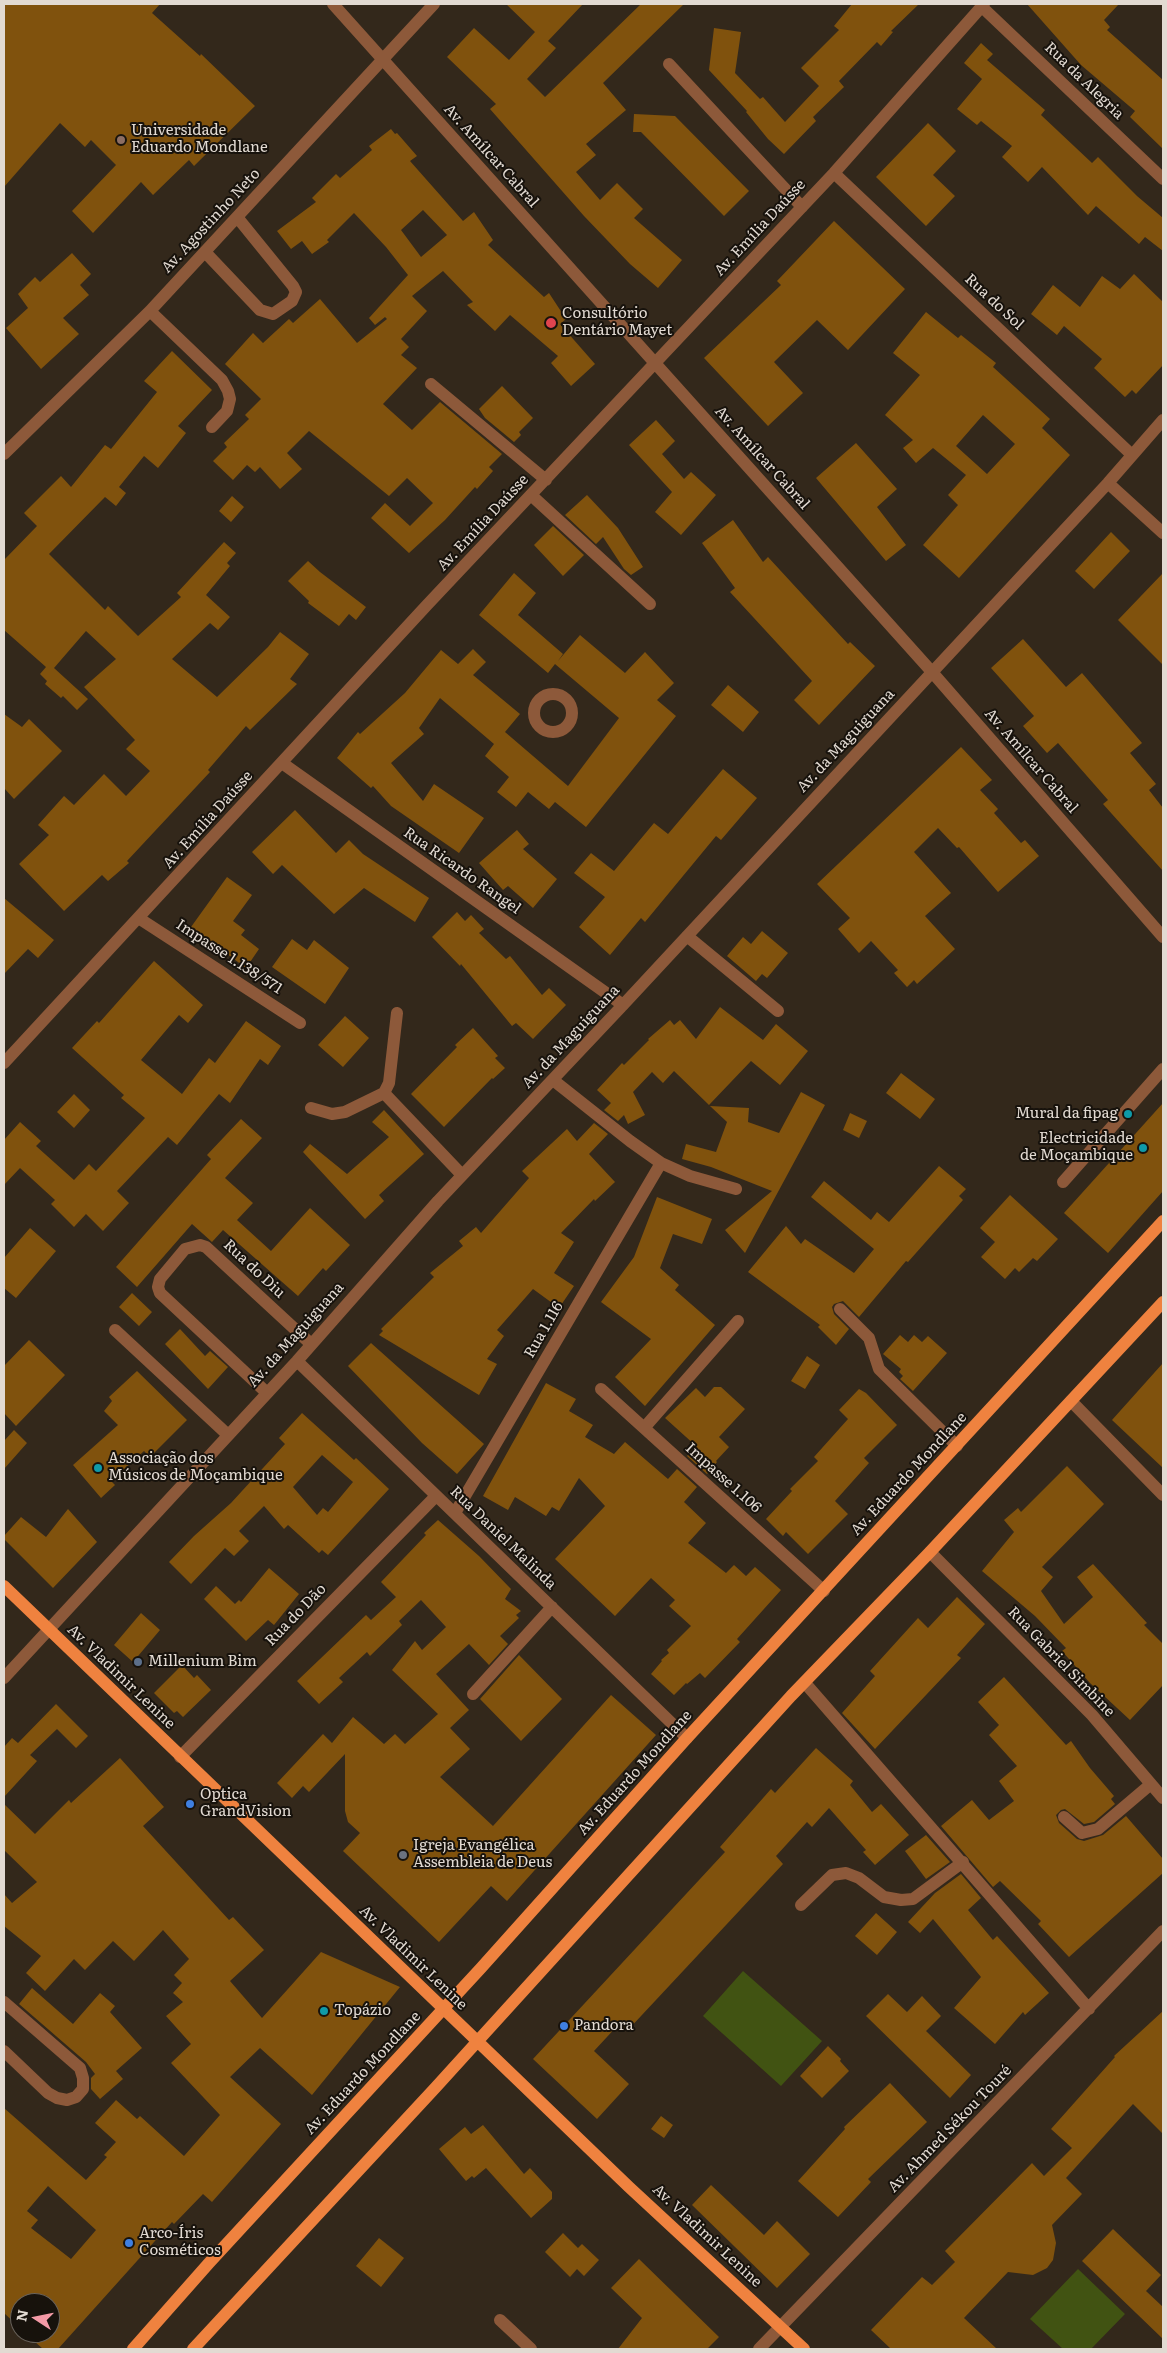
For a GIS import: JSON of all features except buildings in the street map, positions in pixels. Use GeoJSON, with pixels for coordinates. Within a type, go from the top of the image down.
{"type":"FeatureCollection","features":[{"type":"Feature","properties":{"kind":"main road","name":"Av. Eduardo Mondlane"},"geometry":{"type":"LineString","coordinates":[[134,2349],[209,2263],[444,2009],[687,1738],[1163,1221]]}},
{"type":"Feature","properties":{"kind":"main road"},"geometry":{"type":"LineString","coordinates":[[193,2349],[805,1683],[1163,1302]]}},
{"type":"Feature","properties":{"kind":"main road","name":"Av. Vladimir Lenine"},"geometry":{"type":"LineString","coordinates":[[4,1586],[477,2042],[804,2349]]}},
{"type":"Feature","properties":{"kind":"street","name":"Av. Amílcar Cabral"},"geometry":{"type":"LineString","coordinates":[[333,4],[932,672],[1163,937]]}},
{"type":"Feature","properties":{"kind":"street","name":"Av. Agostinho Neto"},"geometry":{"type":"LineString","coordinates":[[4,454],[150,311],[434,4]]}},
{"type":"Feature","properties":{"kind":"street","name":"Av. Emília Daússe"},"geometry":{"type":"LineString","coordinates":[[4,1063],[531,495],[834,173],[983,5]]}},
{"type":"Feature","properties":{"kind":"street","name":"Rua da Alegria"},"geometry":{"type":"LineString","coordinates":[[983,5],[1163,179]]}},
{"type":"Feature","properties":{"kind":"street"},"geometry":{"type":"LineString","coordinates":[[669,64],[802,207]]}},
{"type":"Feature","properties":{"kind":"street","name":"Rua do Sol"},"geometry":{"type":"LineString","coordinates":[[834,173],[1132,455]]}},
{"type":"Feature","properties":{"kind":"street"},"geometry":{"type":"LineString","coordinates":[[205,252],[260,310],[273,314],[292,301],[296,292],[293,286],[237,217]]}},
{"type":"Feature","properties":{"kind":"street"},"geometry":{"type":"LineString","coordinates":[[150,311],[222,380],[228,391],[230,400],[228,411],[212,427]]}},
{"type":"Feature","properties":{"kind":"street"},"geometry":{"type":"LineString","coordinates":[[431,384],[546,480]]}},
{"type":"Feature","properties":{"kind":"street","name":"Av. da Maguiguana"},"geometry":{"type":"LineString","coordinates":[[4,1678],[266,1392],[297,1361],[462,1175],[553,1080],[1108,483],[1163,420]]}},
{"type":"Feature","properties":{"kind":"street"},"geometry":{"type":"LineString","coordinates":[[1108,483],[1163,534]]}},
{"type":"Feature","properties":{"kind":"street"},"geometry":{"type":"LineString","coordinates":[[531,495],[650,604]]}},
{"type":"Feature","properties":{"kind":"street","name":"Rua Ricardo Rangel"},"geometry":{"type":"LineString","coordinates":[[282,763],[623,1005]]}},
{"type":"Feature","properties":{"kind":"street","name":"Impasse 1.138/571"},"geometry":{"type":"LineString","coordinates":[[140,918],[300,1023]]}},
{"type":"Feature","properties":{"kind":"street"},"geometry":{"type":"LineString","coordinates":[[687,936],[778,1011]]}},
{"type":"Feature","properties":{"kind":"street"},"geometry":{"type":"LineString","coordinates":[[311,1108],[332,1114],[346,1112],[384,1093],[389,1082],[397,1013]]}},
{"type":"Feature","properties":{"kind":"street"},"geometry":{"type":"LineString","coordinates":[[1063,1182],[1163,1069]]}},
{"type":"Feature","properties":{"kind":"street"},"geometry":{"type":"LineString","coordinates":[[553,1080],[661,1163],[690,1176],[736,1189]]}},
{"type":"Feature","properties":{"kind":"street"},"geometry":{"type":"LineString","coordinates":[[384,1093],[462,1175]]}},
{"type":"Feature","properties":{"kind":"street","name":"Rua 1.116"},"geometry":{"type":"LineString","coordinates":[[455,1514],[661,1163]]}},
{"type":"Feature","properties":{"kind":"street","name":"Rua do Diu"},"geometry":{"type":"LineString","coordinates":[[266,1392],[160,1292],[158,1287],[160,1279],[185,1249],[200,1245],[206,1247],[311,1344]]}},
{"type":"Feature","properties":{"kind":"street"},"geometry":{"type":"LineString","coordinates":[[840,1309],[869,1338],[879,1369],[957,1446]]}},
{"type":"Feature","properties":{"kind":"street"},"geometry":{"type":"LineString","coordinates":[[644,1428],[738,1321]]}},
{"type":"Feature","properties":{"kind":"street"},"geometry":{"type":"LineString","coordinates":[[115,1330],[228,1435]]}},
{"type":"Feature","properties":{"kind":"street","name":"Rua Daniel Malinda"},"geometry":{"type":"LineString","coordinates":[[297,1361],[687,1738]]}},
{"type":"Feature","properties":{"kind":"street","name":"Impasse 1.106"},"geometry":{"type":"LineString","coordinates":[[601,1389],[824,1591]]}},
{"type":"Feature","properties":{"kind":"street"},"geometry":{"type":"LineString","coordinates":[[1071,1401],[1163,1495]]}},
{"type":"Feature","properties":{"kind":"street","name":"Rua do Dão"},"geometry":{"type":"LineString","coordinates":[[180,1757],[436,1496]]}},
{"type":"Feature","properties":{"kind":"street","name":"Rua Gabriel Simbine"},"geometry":{"type":"LineString","coordinates":[[930,1552],[1092,1715],[1163,1798]]}},
{"type":"Feature","properties":{"kind":"street"},"geometry":{"type":"LineString","coordinates":[[473,1694],[552,1607]]}},
{"type":"Feature","properties":{"kind":"street"},"geometry":{"type":"LineString","coordinates":[[805,1683],[963,1862],[1089,2009]]}},
{"type":"Feature","properties":{"kind":"street"},"geometry":{"type":"LineString","coordinates":[[1064,1817],[1082,1833],[1094,1830],[1151,1784]]}},
{"type":"Feature","properties":{"kind":"street"},"geometry":{"type":"LineString","coordinates":[[801,1905],[832,1875],[846,1873],[859,1878],[884,1897],[901,1900],[913,1899],[963,1862]]}},
{"type":"Feature","properties":{"kind":"street","name":"Av. Ahmed Sékou Touré"},"geometry":{"type":"LineString","coordinates":[[759,2349],[1163,1931]]}},
{"type":"Feature","properties":{"kind":"street"},"geometry":{"type":"LineString","coordinates":[[4,2002],[80,2068],[83,2078],[83,2089],[76,2097],[67,2100],[57,2098],[48,2093],[4,2051]]}},
{"type":"Feature","properties":{"kind":"street"},"geometry":{"type":"LineString","coordinates":[[500,2320],[531,2349]]}},
{"type":"Feature","properties":{"kind":"green space"},"geometry":{"type":"Polygon","coordinates":[[[743,1971],[822,2041],[781,2086],[703,2016],[743,1971]]]}},
{"type":"Feature","properties":{"kind":"green space"},"geometry":{"type":"Polygon","coordinates":[[[1078,2269],[1125,2314],[1091,2349],[1063,2349],[1030,2319],[1078,2269]]]}},
{"type":"Feature","properties":{"kind":"place","name":"Universidade Eduardo Mondlane"},"geometry":{"type":"Point","coordinates":[121,140]}},
{"type":"Feature","properties":{"kind":"place","name":"Consultório Dentário Mayet"},"geometry":{"type":"Point","coordinates":[551,323]}},
{"type":"Feature","properties":{"kind":"place","name":"Mural da fipag"},"geometry":{"type":"Point","coordinates":[1128,1114]}},
{"type":"Feature","properties":{"kind":"place","name":"Electricidade de Moçambique"},"geometry":{"type":"Point","coordinates":[1143,1148]}},
{"type":"Feature","properties":{"kind":"place","name":"Associação dos Músicos de Moçambique"},"geometry":{"type":"Point","coordinates":[98,1468]}},
{"type":"Feature","properties":{"kind":"place","name":"Millenium Bim"},"geometry":{"type":"Point","coordinates":[138,1662]}},
{"type":"Feature","properties":{"kind":"place","name":"Optica GrandVision"},"geometry":{"type":"Point","coordinates":[190,1804]}},
{"type":"Feature","properties":{"kind":"place","name":"Igreja Evangélica Assembleia de Deus"},"geometry":{"type":"Point","coordinates":[403,1855]}},
{"type":"Feature","properties":{"kind":"place","name":"Topázio"},"geometry":{"type":"Point","coordinates":[324,2011]}},
{"type":"Feature","properties":{"kind":"place","name":"Pandora"},"geometry":{"type":"Point","coordinates":[564,2026]}},
{"type":"Feature","properties":{"kind":"place","name":"Arco-Íris Cosméticos"},"geometry":{"type":"Point","coordinates":[129,2243]}}]}
